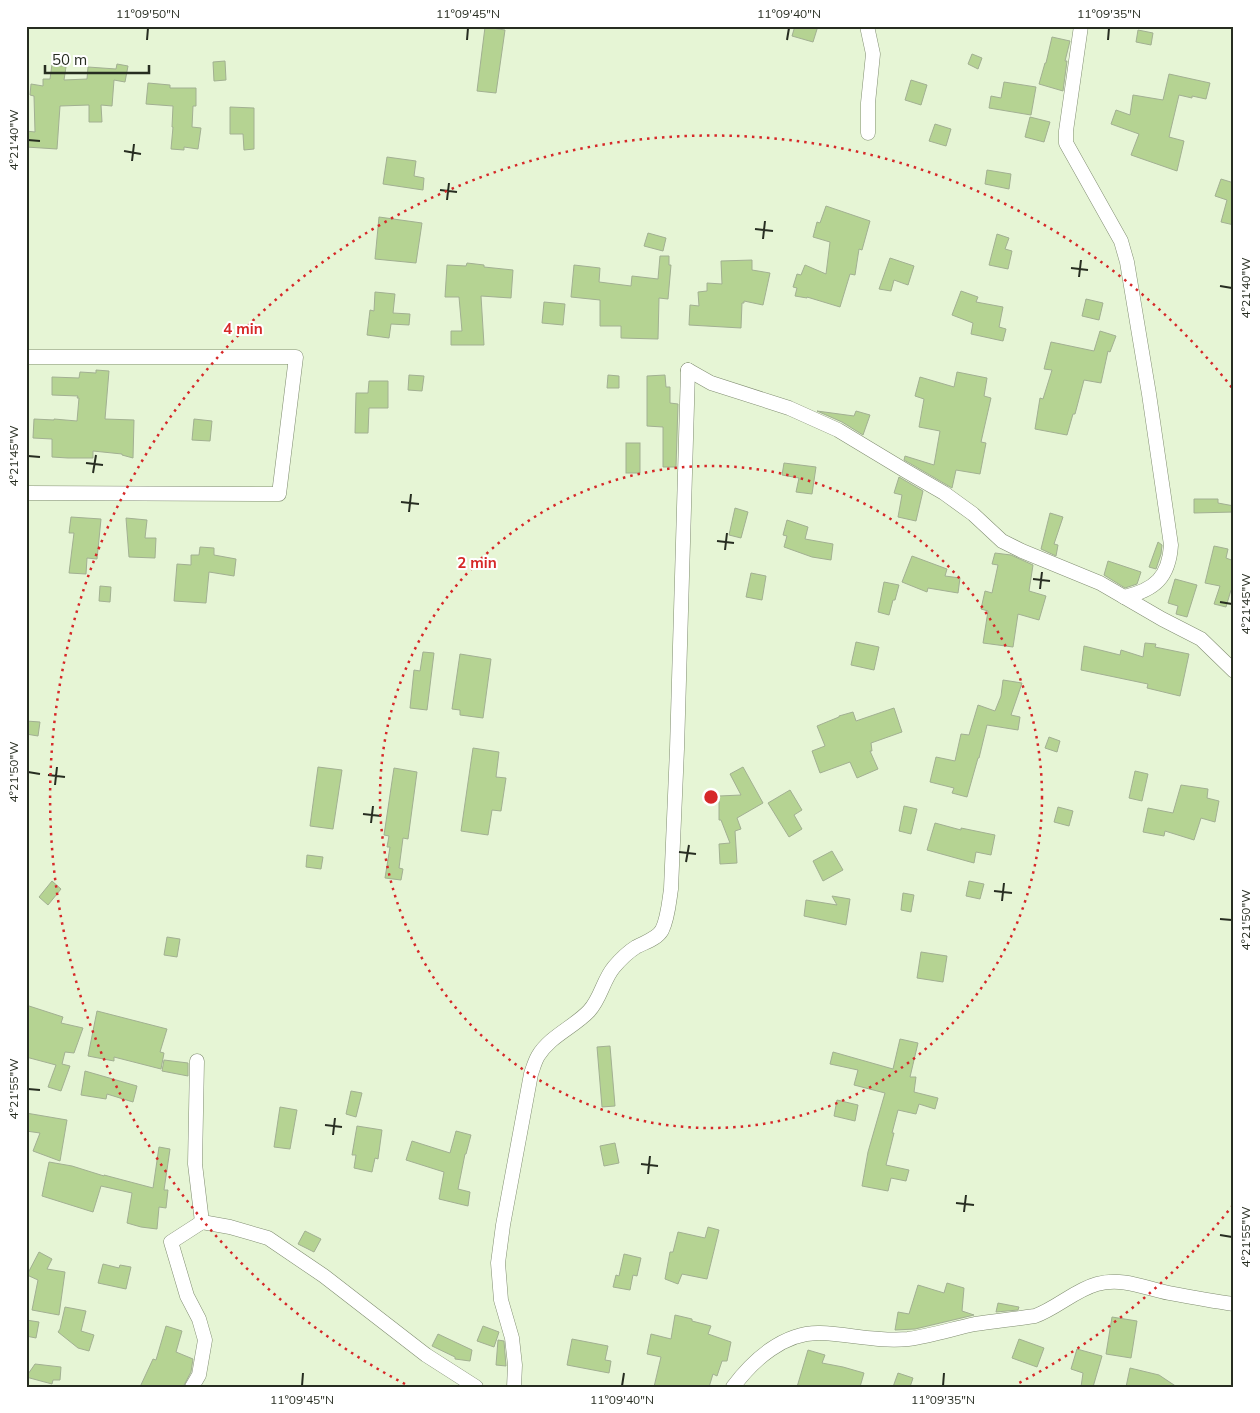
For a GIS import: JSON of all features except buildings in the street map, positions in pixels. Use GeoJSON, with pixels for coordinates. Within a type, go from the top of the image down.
{"type":"FeatureCollection","features":[{"type":"Feature","properties":{"kind":"street"},"geometry":{"type":"LineString","coordinates":[[867,26],[873,54],[868,103],[868,134]]}},
{"type":"Feature","properties":{"kind":"street"},"geometry":{"type":"LineString","coordinates":[[1080,26],[1066,144],[1121,241],[1127,262],[1150,394],[1171,545],[1168,566],[1160,578],[1144,592],[1124,597]]}},
{"type":"Feature","properties":{"kind":"street"},"geometry":{"type":"LineString","coordinates":[[26,357],[296,357],[279,494],[26,493]]}},
{"type":"Feature","properties":{"kind":"street"},"geometry":{"type":"LineString","coordinates":[[514,1387],[515,1365],[512,1338],[501,1300],[498,1263],[531,1074],[537,1056],[548,1043],[576,1022],[593,1006],[614,967],[637,946],[658,935],[662,930],[668,910],[671,889],[678,749],[688,370],[711,383],[790,408],[838,430],[944,493],[972,514],[1002,541],[1089,578],[1201,639],[1234,671]]}},
{"type":"Feature","properties":{"kind":"street"},"geometry":{"type":"LineString","coordinates":[[197,1062],[195,1164],[202,1222]]}},
{"type":"Feature","properties":{"kind":"street"},"geometry":{"type":"LineString","coordinates":[[192,1387],[199,1375],[205,1340],[199,1319],[187,1296],[171,1242],[202,1222],[230,1227],[268,1238],[324,1276],[426,1355],[476,1387]]}},
{"type":"Feature","properties":{"kind":"street"},"geometry":{"type":"LineString","coordinates":[[733,1387],[745,1371],[759,1358],[796,1336],[818,1333],[870,1339],[895,1340],[918,1338],[976,1324],[1035,1316],[1089,1286],[1100,1283],[1126,1282],[1196,1298],[1234,1304]]}}]}
